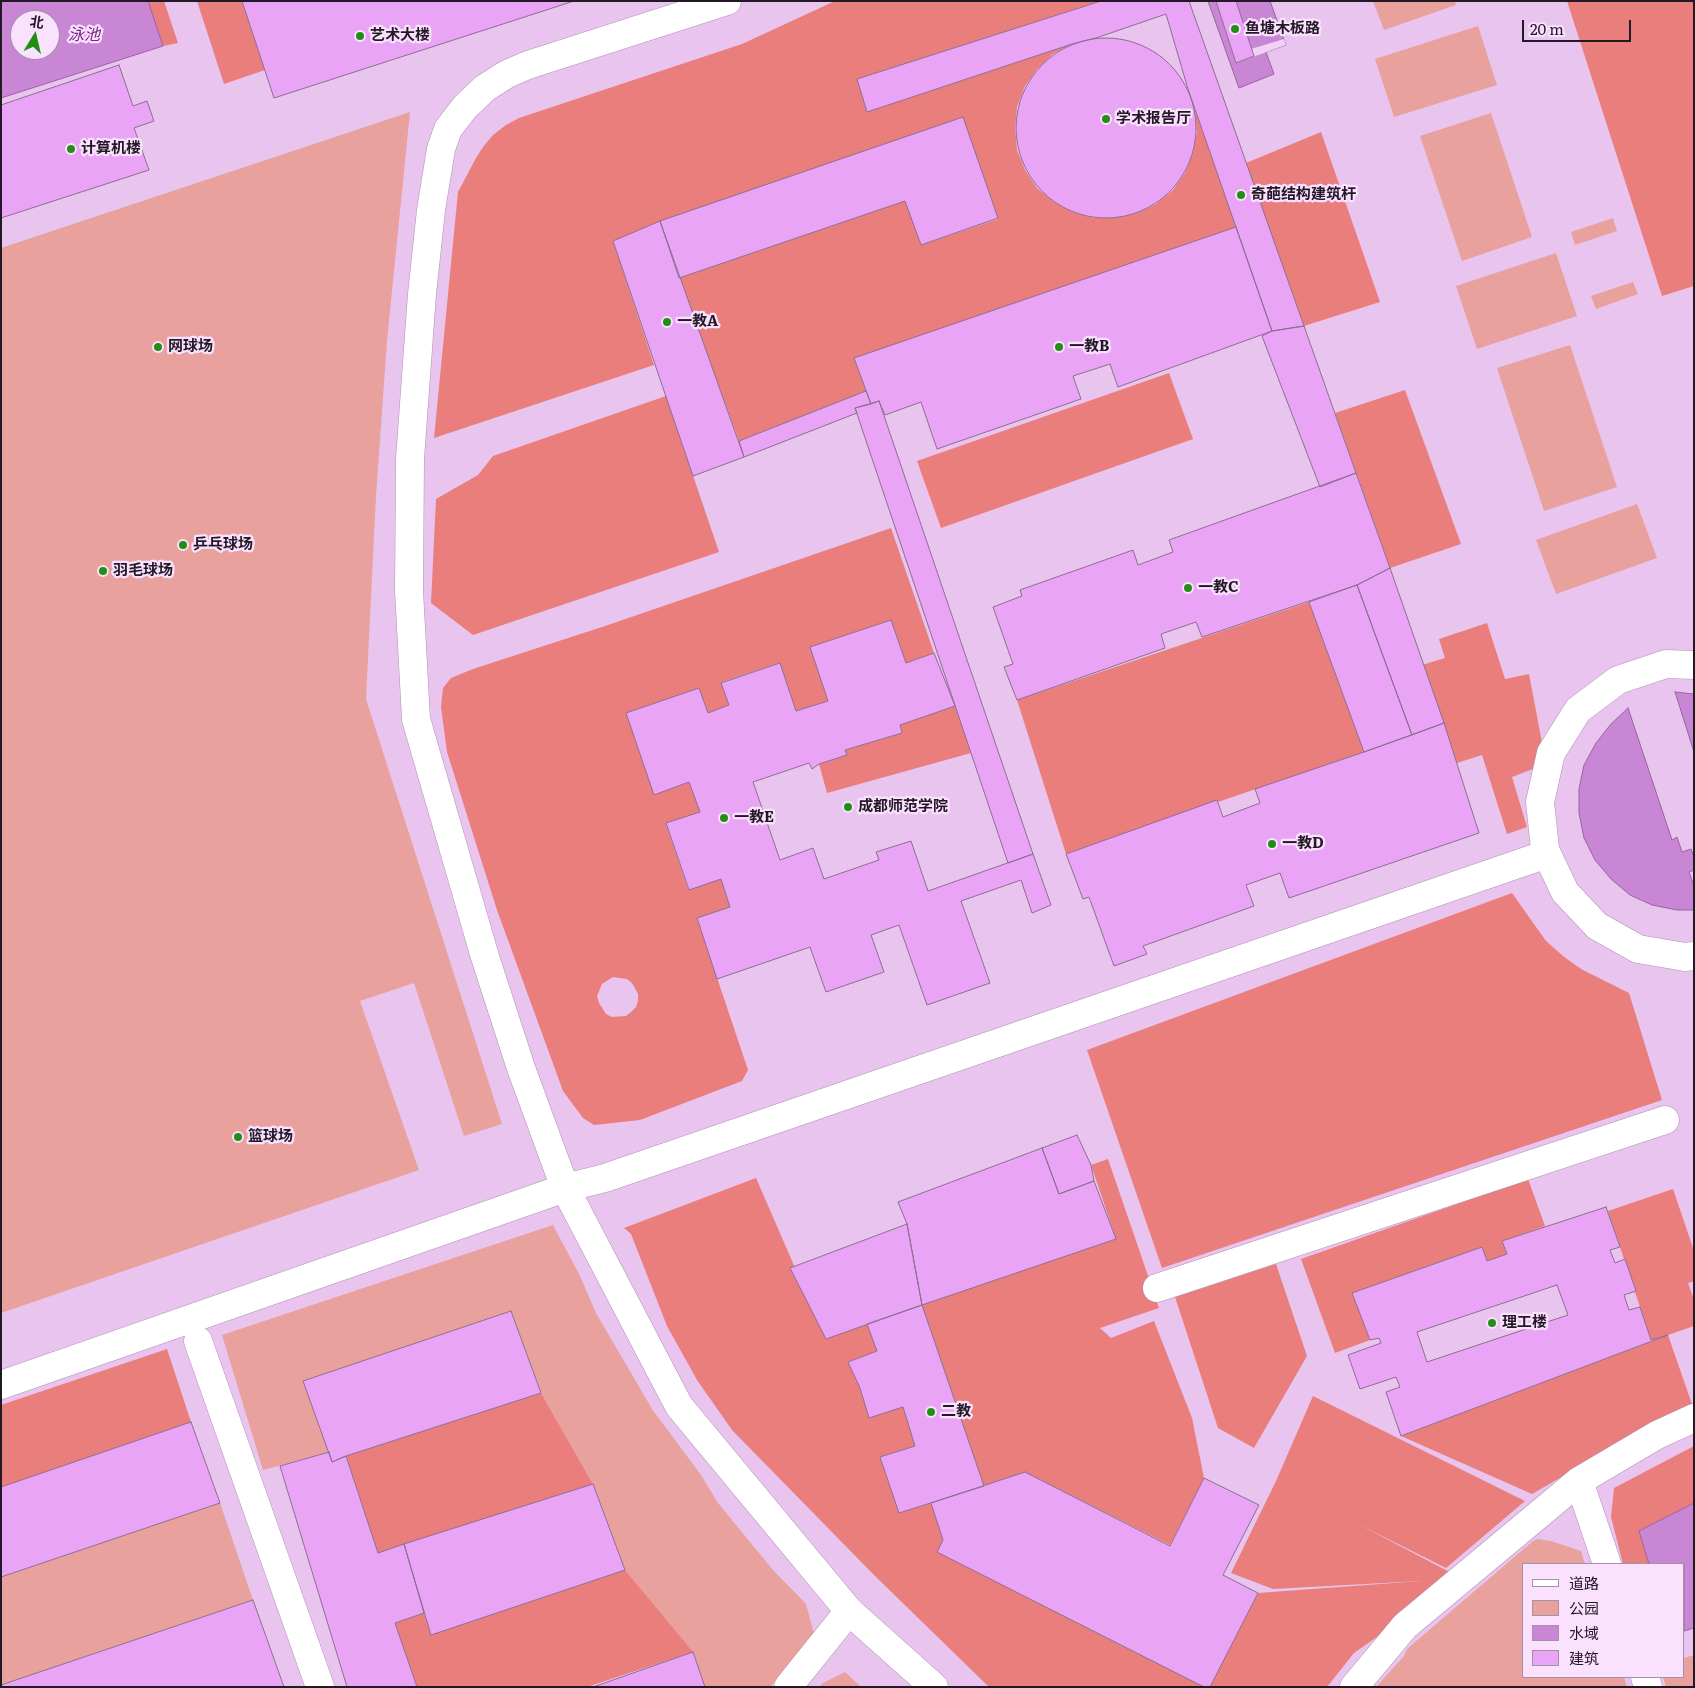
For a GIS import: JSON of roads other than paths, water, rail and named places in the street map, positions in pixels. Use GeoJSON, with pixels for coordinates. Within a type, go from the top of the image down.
{"type":"FeatureCollection","features":[{"type":"Feature","properties":{"kind":"street"},"geometry":{"type":"LineString","coordinates":[[727,1],[528,65],[507,74],[485,88],[465,107],[448,130],[441,149],[431,210],[422,294],[410,459],[409,591],[416,719],[491,975],[521,1068],[565,1188],[680,1406],[850,1611],[934,1687]]}},
{"type":"Feature","properties":{"kind":"street"},"geometry":{"type":"LineString","coordinates":[[1694,665],[1666,664],[1618,680],[1578,710],[1551,753],[1540,802],[1547,854],[1565,892],[1597,926],[1638,949],[1685,957],[1694,956]]}},
{"type":"Feature","properties":{"kind":"street"},"geometry":{"type":"LineString","coordinates":[[1,1385],[565,1188],[605,1178],[1547,854]]}},
{"type":"Feature","properties":{"kind":"street"},"geometry":{"type":"LineString","coordinates":[[1157,1288],[1665,1120]]}},
{"type":"Feature","properties":{"kind":"street"},"geometry":{"type":"LineString","coordinates":[[198,1341],[320,1687]]}},
{"type":"Feature","properties":{"kind":"street"},"geometry":{"type":"LineString","coordinates":[[1354,1687],[1405,1626],[1579,1481],[1657,1435],[1694,1418]]}},
{"type":"Feature","properties":{"kind":"street"},"geometry":{"type":"LineString","coordinates":[[1579,1481],[1607,1563]]}},
{"type":"Feature","properties":{"kind":"street"},"geometry":{"type":"LineString","coordinates":[[788,1687],[850,1611]]}},
{"type":"Feature","properties":{"kind":"water","name":"泳池"},"geometry":{"type":"Polygon","coordinates":[[[1,1],[148,1],[163,46],[1,98],[1,1]]]}},
{"type":"Feature","properties":{"kind":"water"},"geometry":{"type":"Polygon","coordinates":[[[1208,1],[1270,1],[1286,45],[1266,52],[1274,74],[1239,88],[1208,1]]]}},
{"type":"Feature","properties":{"kind":"water"},"geometry":{"type":"Polygon","coordinates":[[[1675,692],[1694,694],[1694,752],[1675,692]]]}},
{"type":"Feature","properties":{"kind":"water"},"geometry":{"type":"Polygon","coordinates":[[[1628,708],[1672,840],[1677,837],[1682,852],[1691,849],[1694,857],[1694,870],[1689,872],[1694,886],[1694,910],[1677,910],[1652,905],[1630,895],[1611,879],[1595,860],[1584,838],[1579,813],[1579,789],[1584,765],[1596,743],[1611,724],[1628,708]]]}},
{"type":"Feature","properties":{"kind":"water"},"geometry":{"type":"Polygon","coordinates":[[[1694,1503],[1694,1628],[1685,1631],[1685,1563],[1649,1563],[1639,1531],[1694,1503]]]}},
{"type":"Feature","properties":{"kind":"place","name":"鱼塘木板路"},"geometry":{"type":"Point","coordinates":[1235,29]}},
{"type":"Feature","properties":{"kind":"place","name":"艺术大楼"},"geometry":{"type":"Point","coordinates":[360,36]}},
{"type":"Feature","properties":{"kind":"place","name":"学术报告厅"},"geometry":{"type":"Point","coordinates":[1106,119]}},
{"type":"Feature","properties":{"kind":"place","name":"计算机楼"},"geometry":{"type":"Point","coordinates":[71,149]}},
{"type":"Feature","properties":{"kind":"place","name":"奇葩结构建筑杆"},"geometry":{"type":"Point","coordinates":[1241,195]}},
{"type":"Feature","properties":{"kind":"place","name":"一教A"},"geometry":{"type":"Point","coordinates":[667,322]}},
{"type":"Feature","properties":{"kind":"place","name":"网球场"},"geometry":{"type":"Point","coordinates":[158,347]}},
{"type":"Feature","properties":{"kind":"place","name":"一教B"},"geometry":{"type":"Point","coordinates":[1059,347]}},
{"type":"Feature","properties":{"kind":"place","name":"乒乓球场"},"geometry":{"type":"Point","coordinates":[183,545]}},
{"type":"Feature","properties":{"kind":"place","name":"羽毛球场"},"geometry":{"type":"Point","coordinates":[103,571]}},
{"type":"Feature","properties":{"kind":"place","name":"一教C"},"geometry":{"type":"Point","coordinates":[1188,588]}},
{"type":"Feature","properties":{"kind":"place","name":"成都师范学院"},"geometry":{"type":"Point","coordinates":[848,807]}},
{"type":"Feature","properties":{"kind":"place","name":"一教E"},"geometry":{"type":"Point","coordinates":[724,818]}},
{"type":"Feature","properties":{"kind":"place","name":"一教D"},"geometry":{"type":"Point","coordinates":[1272,844]}},
{"type":"Feature","properties":{"kind":"place","name":"篮球场"},"geometry":{"type":"Point","coordinates":[238,1137]}},
{"type":"Feature","properties":{"kind":"place","name":"理工楼"},"geometry":{"type":"Point","coordinates":[1492,1323]}},
{"type":"Feature","properties":{"kind":"place","name":"二教"},"geometry":{"type":"Point","coordinates":[931,1412]}}]}
